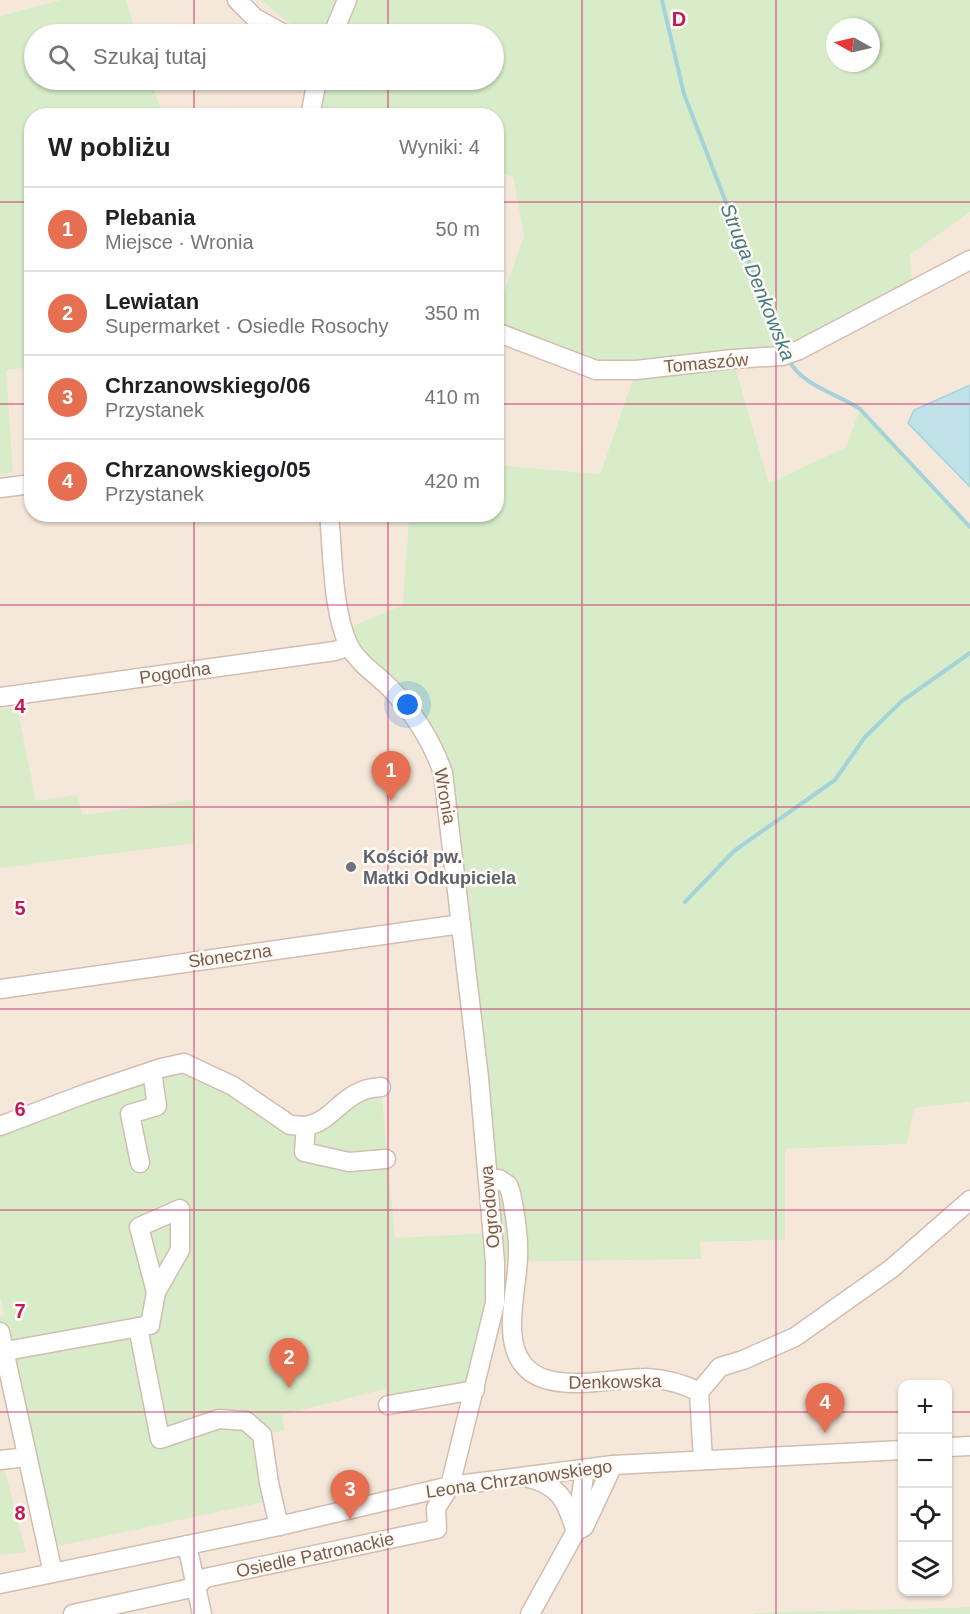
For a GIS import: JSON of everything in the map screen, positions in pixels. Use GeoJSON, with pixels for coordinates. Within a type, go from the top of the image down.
{"type":"FeatureCollection","features":[{"type":"Feature","properties":{"kind":"street"},"geometry":{"type":"LineString","coordinates":[[237,0],[255,18],[266,24]]}},
{"type":"Feature","properties":{"kind":"street"},"geometry":{"type":"LineString","coordinates":[[337,24],[347,0]]}},
{"type":"Feature","properties":{"kind":"street"},"geometry":{"type":"LineString","coordinates":[[312,108],[315,90]]}},
{"type":"Feature","properties":{"kind":"street","name":"Tomaszów"},"geometry":{"type":"LineString","coordinates":[[504,335],[596,370],[636,370],[782,356],[800,350],[970,260]]}},
{"type":"Feature","properties":{"kind":"street"},"geometry":{"type":"LineString","coordinates":[[0,488],[24,485]]}},
{"type":"Feature","properties":{"kind":"street"},"geometry":{"type":"LineString","coordinates":[[331,522],[338,600],[346,638]]}},
{"type":"Feature","properties":{"kind":"street","name":"Pogodna"},"geometry":{"type":"LineString","coordinates":[[0,697],[335,651],[346,638]]}},
{"type":"Feature","properties":{"kind":"street","name":"Wronia"},"geometry":{"type":"LineString","coordinates":[[346,638],[359,660],[390,688],[414,716],[439,763],[449,814],[461,924]]}},
{"type":"Feature","properties":{"kind":"street","name":"Słoneczna"},"geometry":{"type":"LineString","coordinates":[[0,988],[461,924]]}},
{"type":"Feature","properties":{"kind":"street","name":"Ogrodowa"},"geometry":{"type":"LineString","coordinates":[[438,1529],[436,1508],[450,1486],[495,1302],[495,1262],[488,1180],[461,924]]}},
{"type":"Feature","properties":{"kind":"street"},"geometry":{"type":"LineString","coordinates":[[0,1126],[66,1100],[172,1064],[184,1063],[193,1066],[233,1086],[290,1125],[306,1126],[323,1121],[361,1091],[381,1087]]}},
{"type":"Feature","properties":{"kind":"street"},"geometry":{"type":"LineString","coordinates":[[140,1163],[130,1114],[158,1106],[152,1071]]}},
{"type":"Feature","properties":{"kind":"street"},"geometry":{"type":"LineString","coordinates":[[306,1126],[304,1152],[349,1162],[386,1159]]}},
{"type":"Feature","properties":{"kind":"street","name":"Denkowska"},"geometry":{"type":"LineString","coordinates":[[488,1180],[500,1179],[508,1185],[511,1193],[518,1255],[512,1331],[525,1367],[536,1376],[564,1384],[647,1378],[680,1382],[699,1392]]}},
{"type":"Feature","properties":{"kind":"street"},"geometry":{"type":"LineString","coordinates":[[703,1460],[699,1392],[720,1367],[795,1337],[891,1269],[970,1200]]}},
{"type":"Feature","properties":{"kind":"street"},"geometry":{"type":"LineString","coordinates":[[6,1351],[150,1325],[156,1292]]}},
{"type":"Feature","properties":{"kind":"street"},"geometry":{"type":"LineString","coordinates":[[138,1327],[160,1439],[219,1419],[246,1421],[262,1435],[268,1483],[279,1526]]}},
{"type":"Feature","properties":{"kind":"street"},"geometry":{"type":"LineString","coordinates":[[0,1332],[53,1573]]}},
{"type":"Feature","properties":{"kind":"street"},"geometry":{"type":"LineString","coordinates":[[388,1405],[475,1390]]}},
{"type":"Feature","properties":{"kind":"street"},"geometry":{"type":"LineString","coordinates":[[952,1447],[970,1446]]}},
{"type":"Feature","properties":{"kind":"street","name":"Leona Chrzanowskiego"},"geometry":{"type":"LineString","coordinates":[[0,1584],[279,1526],[450,1486],[613,1465],[898,1450]]}},
{"type":"Feature","properties":{"kind":"street"},"geometry":{"type":"LineString","coordinates":[[0,1460],[27,1457]]}},
{"type":"Feature","properties":{"kind":"street"},"geometry":{"type":"LineString","coordinates":[[576,1531],[584,1527],[613,1465]]}},
{"type":"Feature","properties":{"kind":"street"},"geometry":{"type":"LineString","coordinates":[[530,1614],[576,1531],[585,1469]]}},
{"type":"Feature","properties":{"kind":"street"},"geometry":{"type":"LineString","coordinates":[[520,1476],[543,1481],[561,1494],[576,1531]]}},
{"type":"Feature","properties":{"kind":"street","name":"Osiedle Patronackie"},"geometry":{"type":"LineString","coordinates":[[73,1614],[196,1587],[205,1578],[438,1529]]}},
{"type":"Feature","properties":{"kind":"street"},"geometry":{"type":"LineString","coordinates":[[188,1545],[202,1614]]}},
{"type":"Feature","properties":{"kind":"shaded area"},"geometry":{"type":"Polygon","coordinates":[[[0,0],[60,0],[0,16],[0,0]]]}},
{"type":"Feature","properties":{"kind":"shaded area"},"geometry":{"type":"Polygon","coordinates":[[[126,0],[261,0],[290,24],[134,24],[126,0]]]}},
{"type":"Feature","properties":{"kind":"shaded area"},"geometry":{"type":"Polygon","coordinates":[[[154,90],[315,90],[312,108],[161,108],[154,90]]]}},
{"type":"Feature","properties":{"kind":"shaded area"},"geometry":{"type":"Polygon","coordinates":[[[504,174],[513,177],[524,236],[504,292],[504,174]]]}},
{"type":"Feature","properties":{"kind":"shaded area"},"geometry":{"type":"Polygon","coordinates":[[[970,212],[970,527],[861,410],[846,447],[769,483],[733,359],[910,255],[970,212]]]}},
{"type":"Feature","properties":{"kind":"shaded area"},"geometry":{"type":"Polygon","coordinates":[[[504,334],[636,370],[600,474],[504,466],[504,334]]]}},
{"type":"Feature","properties":{"kind":"shaded area"},"geometry":{"type":"Polygon","coordinates":[[[24,336],[24,522],[409,522],[404,605],[344,630],[390,688],[700,1259],[700,1242],[785,1240],[784,1149],[907,1144],[914,1108],[970,1102],[970,1607],[754,1614],[0,1614],[0,341],[24,336]]]}},
{"type":"Feature","properties":{"kind":"green space"},"geometry":{"type":"Polygon","coordinates":[[[60,0],[126,0],[134,24],[24,24],[24,90],[154,90],[161,108],[24,108],[24,368],[6,370],[13,472],[0,474],[0,16],[60,0]]]}},
{"type":"Feature","properties":{"kind":"green space"},"geometry":{"type":"Polygon","coordinates":[[[261,0],[970,0],[970,212],[910,255],[912,289],[820,337],[733,359],[769,483],[846,447],[860,409],[970,527],[970,1102],[914,1108],[907,1144],[785,1149],[785,1240],[700,1242],[701,1259],[495,1262],[475,1390],[388,1405],[385,1389],[282,1415],[285,1430],[262,1435],[273,1500],[50,1548],[0,1332],[0,1316],[4,1315],[0,1297],[0,1126],[173,1064],[306,1126],[381,1087],[395,1238],[492,1233],[443,773],[343,630],[403,605],[409,522],[504,522],[504,466],[600,474],[636,370],[596,370],[504,335],[504,292],[524,236],[513,177],[504,174],[504,108],[311,108],[315,90],[504,90],[504,24],[290,24],[261,0]]]}},
{"type":"Feature","properties":{"kind":"green space"},"geometry":{"type":"Polygon","coordinates":[[[17,707],[36,801],[77,795],[83,815],[192,800],[195,843],[0,868],[0,709],[17,707]]]}},
{"type":"Feature","properties":{"kind":"green space"},"geometry":{"type":"Polygon","coordinates":[[[0,1449],[2,1459],[26,1552],[0,1555],[0,1449]]]}},
{"type":"Feature","properties":{"kind":"green space"},"geometry":{"type":"Polygon","coordinates":[[[970,1607],[970,1614],[754,1614],[754,1613],[970,1607]]]}},
{"type":"Feature","properties":{"kind":"water"},"geometry":{"type":"Polygon","coordinates":[[[970,385],[970,487],[908,423],[914,410],[970,385]]]}},
{"type":"Feature","properties":{"kind":"waterway","name":"Struga Denkowska"},"geometry":{"type":"LineString","coordinates":[[662,0],[684,94],[783,350]]}},
{"type":"Feature","properties":{"kind":"waterway","name":"Struga Denkowska"},"geometry":{"type":"LineString","coordinates":[[788,359],[794,368],[811,383],[860,409],[970,527]]}},
{"type":"Feature","properties":{"kind":"waterway"},"geometry":{"type":"LineString","coordinates":[[685,902],[734,851],[835,780],[865,737],[902,701],[970,653]]}},
{"type":"Feature","properties":{"kind":"place","name":"Plebania"},"geometry":{"type":"Point","coordinates":[391,801]}},
{"type":"Feature","properties":{"kind":"place","name":"Kościół pw. Matki Odkupiciela"},"geometry":{"type":"Point","coordinates":[351,867]}},
{"type":"Feature","properties":{"kind":"place","name":"Lewiatan"},"geometry":{"type":"Point","coordinates":[289,1388]}},
{"type":"Feature","properties":{"kind":"place","name":"Chrzanowskiego/05"},"geometry":{"type":"Point","coordinates":[825,1433]}},
{"type":"Feature","properties":{"kind":"place","name":"Chrzanowskiego/06"},"geometry":{"type":"Point","coordinates":[350,1520]}}]}
